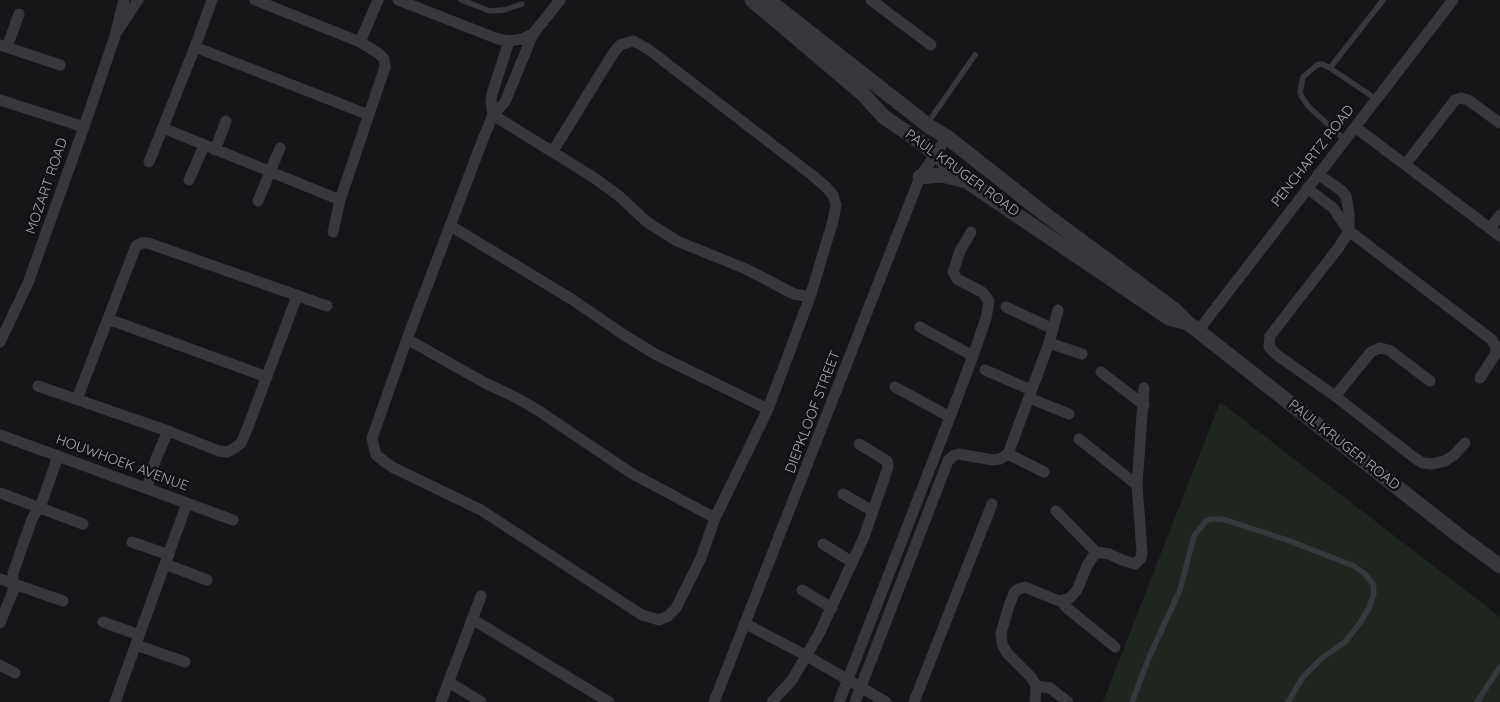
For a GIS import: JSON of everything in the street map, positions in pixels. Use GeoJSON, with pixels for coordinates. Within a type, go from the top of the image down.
{"type":"FeatureCollection","features":[{"type":"Feature","properties":{"kind":"street","name":"MOZART ROAD"},"geometry":{"type":"LineString","coordinates":[[0,342],[28,283],[115,36],[124,0]]}},
{"type":"Feature","properties":{"kind":"street","name":"MOZART ROAD"},"geometry":{"type":"LineString","coordinates":[[115,36],[138,0]]}},
{"type":"Feature","properties":{"kind":"street"},"geometry":{"type":"LineString","coordinates":[[149,162],[212,0]]}},
{"type":"Feature","properties":{"kind":"street"},"geometry":{"type":"LineString","coordinates":[[255,0],[360,42],[384,59],[385,67],[340,200],[333,232]]}},
{"type":"Feature","properties":{"kind":"street"},"geometry":{"type":"LineString","coordinates":[[360,42],[378,0]]}},
{"type":"Feature","properties":{"kind":"street"},"geometry":{"type":"LineString","coordinates":[[398,0],[498,39],[508,40],[533,34]]}},
{"type":"Feature","properties":{"kind":"street"},"geometry":{"type":"LineString","coordinates":[[553,151],[614,52],[620,45],[633,41],[640,44],[812,175],[825,186],[832,195],[836,205],[834,221],[810,297],[768,409],[715,518],[701,558],[676,608],[668,616],[659,620],[642,615],[481,510],[392,467],[376,455],[372,438],[407,339],[493,115],[505,102],[533,34],[560,0]]}},
{"type":"Feature","properties":{"kind":"street","name":"PAUL KRUGER ROAD"},"geometry":{"type":"LineString","coordinates":[[752,0],[863,94],[884,117],[922,143],[968,182],[1169,318],[1193,327]]}},
{"type":"Feature","properties":{"kind":"street","name":"PAUL KRUGER ROAD"},"geometry":{"type":"LineString","coordinates":[[768,0],[927,124],[947,137],[1040,210],[1175,310],[1193,327],[1450,529],[1500,566]]}},
{"type":"Feature","properties":{"kind":"street"},"geometry":{"type":"LineString","coordinates":[[871,0],[931,45]]}},
{"type":"Feature","properties":{"kind":"street","name":"PENCHARTZ ROAD"},"geometry":{"type":"LineString","coordinates":[[1193,327],[1345,140],[1449,2]]}},
{"type":"Feature","properties":{"kind":"street"},"geometry":{"type":"LineString","coordinates":[[19,14],[4,46],[60,65]]}},
{"type":"Feature","properties":{"kind":"street"},"geometry":{"type":"LineString","coordinates":[[493,115],[492,94],[508,40]]}},
{"type":"Feature","properties":{"kind":"street"},"geometry":{"type":"LineString","coordinates":[[195,47],[369,115]]}},
{"type":"Feature","properties":{"kind":"street"},"geometry":{"type":"LineString","coordinates":[[1405,165],[1455,100],[1461,98],[1468,100],[1500,123]]}},
{"type":"Feature","properties":{"kind":"street"},"geometry":{"type":"LineString","coordinates":[[0,100],[84,127]]}},
{"type":"Feature","properties":{"kind":"street"},"geometry":{"type":"LineString","coordinates":[[493,115],[593,177],[619,196],[647,222],[677,241],[746,269],[794,294],[810,297]]}},
{"type":"Feature","properties":{"kind":"street"},"geometry":{"type":"LineString","coordinates":[[215,150],[226,121]]}},
{"type":"Feature","properties":{"kind":"street"},"geometry":{"type":"LineString","coordinates":[[1355,127],[1500,236]]}},
{"type":"Feature","properties":{"kind":"street"},"geometry":{"type":"LineString","coordinates":[[163,128],[340,200]]}},
{"type":"Feature","properties":{"kind":"street","name":"DIEPKLOOF STREET"},"geometry":{"type":"LineString","coordinates":[[714,702],[920,177],[947,137]]}},
{"type":"Feature","properties":{"kind":"street"},"geometry":{"type":"LineString","coordinates":[[189,180],[204,146]]}},
{"type":"Feature","properties":{"kind":"street"},"geometry":{"type":"LineString","coordinates":[[258,201],[280,148]]}},
{"type":"Feature","properties":{"kind":"street"},"geometry":{"type":"LineString","coordinates":[[1318,174],[1346,196],[1349,230],[1339,247],[1268,340],[1272,351],[1423,463],[1431,464],[1444,461],[1465,443]]}},
{"type":"Feature","properties":{"kind":"street"},"geometry":{"type":"LineString","coordinates":[[920,177],[942,175],[968,182]]}},
{"type":"Feature","properties":{"kind":"street"},"geometry":{"type":"LineString","coordinates":[[1307,188],[1334,208],[1349,230],[1494,343],[1496,353],[1480,378]]}},
{"type":"Feature","properties":{"kind":"street"},"geometry":{"type":"LineString","coordinates":[[1490,228],[1500,215]]}},
{"type":"Feature","properties":{"kind":"street"},"geometry":{"type":"LineString","coordinates":[[450,226],[573,300],[655,354],[768,409]]}},
{"type":"Feature","properties":{"kind":"street"},"geometry":{"type":"LineString","coordinates":[[839,702],[950,417],[986,318],[989,301],[982,292],[957,279],[953,272],[960,252],[971,232]]}},
{"type":"Feature","properties":{"kind":"street"},"geometry":{"type":"LineString","coordinates":[[77,399],[136,246],[141,243],[148,243],[327,306]]}},
{"type":"Feature","properties":{"kind":"street"},"geometry":{"type":"LineString","coordinates":[[38,386],[168,431],[219,451],[227,452],[241,443],[246,432],[297,296]]}},
{"type":"Feature","properties":{"kind":"street"},"geometry":{"type":"LineString","coordinates":[[1006,307],[1053,329]]}},
{"type":"Feature","properties":{"kind":"street"},"geometry":{"type":"LineString","coordinates":[[855,702],[948,461],[953,456],[959,454],[993,460],[1000,459],[1008,454],[1049,343],[1058,310]]}},
{"type":"Feature","properties":{"kind":"street"},"geometry":{"type":"LineString","coordinates":[[108,320],[267,376]]}},
{"type":"Feature","properties":{"kind":"street"},"geometry":{"type":"LineString","coordinates":[[920,327],[973,356]]}},
{"type":"Feature","properties":{"kind":"street"},"geometry":{"type":"LineString","coordinates":[[407,339],[523,402],[632,473],[715,518]]}},
{"type":"Feature","properties":{"kind":"street"},"geometry":{"type":"LineString","coordinates":[[1049,343],[1082,354]]}},
{"type":"Feature","properties":{"kind":"street"},"geometry":{"type":"LineString","coordinates":[[1335,396],[1371,352],[1380,348],[1390,350],[1430,381]]}},
{"type":"Feature","properties":{"kind":"street"},"geometry":{"type":"LineString","coordinates":[[985,370],[1069,414]]}},
{"type":"Feature","properties":{"kind":"street"},"geometry":{"type":"LineString","coordinates":[[1101,372],[1144,405]]}},
{"type":"Feature","properties":{"kind":"street"},"geometry":{"type":"LineString","coordinates":[[895,387],[950,417]]}},
{"type":"Feature","properties":{"kind":"street"},"geometry":{"type":"LineString","coordinates":[[1056,511],[1096,552],[1109,554],[1134,564],[1141,558],[1137,485],[1144,388]]}},
{"type":"Feature","properties":{"kind":"street"},"geometry":{"type":"LineString","coordinates":[[147,488],[155,461],[168,431]]}},
{"type":"Feature","properties":{"kind":"street","name":"HOUWHOEK AVENUE"},"geometry":{"type":"LineString","coordinates":[[0,435],[233,520]]}},
{"type":"Feature","properties":{"kind":"street"},"geometry":{"type":"LineString","coordinates":[[1079,439],[1137,485]]}},
{"type":"Feature","properties":{"kind":"street"},"geometry":{"type":"LineString","coordinates":[[772,702],[792,680],[832,608],[864,537],[885,476],[888,464],[885,459],[859,444]]}},
{"type":"Feature","properties":{"kind":"street"},"geometry":{"type":"LineString","coordinates":[[1008,454],[1044,472]]}},
{"type":"Feature","properties":{"kind":"street"},"geometry":{"type":"LineString","coordinates":[[0,623],[13,592],[13,573],[32,519],[58,456]]}},
{"type":"Feature","properties":{"kind":"street"},"geometry":{"type":"LineString","coordinates":[[0,493],[82,524]]}},
{"type":"Feature","properties":{"kind":"street"},"geometry":{"type":"LineString","coordinates":[[844,494],[872,511]]}},
{"type":"Feature","properties":{"kind":"street"},"geometry":{"type":"LineString","coordinates":[[115,702],[187,503]]}},
{"type":"Feature","properties":{"kind":"street"},"geometry":{"type":"LineString","coordinates":[[914,702],[992,504]]}},
{"type":"Feature","properties":{"kind":"street"},"geometry":{"type":"LineString","coordinates":[[132,542],[207,580]]}},
{"type":"Feature","properties":{"kind":"street"},"geometry":{"type":"LineString","coordinates":[[824,544],[852,562]]}},
{"type":"Feature","properties":{"kind":"street"},"geometry":{"type":"LineString","coordinates":[[1061,601],[1070,598],[1077,590],[1086,566],[1096,552]]}},
{"type":"Feature","properties":{"kind":"street"},"geometry":{"type":"LineString","coordinates":[[0,579],[63,601]]}},
{"type":"Feature","properties":{"kind":"street"},"geometry":{"type":"LineString","coordinates":[[1035,702],[1036,686],[1032,678],[1007,653],[1002,644],[1000,633],[1009,606],[1017,590],[1026,587],[1030,588],[1061,601],[1115,647]]}},
{"type":"Feature","properties":{"kind":"street"},"geometry":{"type":"LineString","coordinates":[[802,590],[832,608]]}},
{"type":"Feature","properties":{"kind":"street"},"geometry":{"type":"LineString","coordinates":[[441,702],[481,596]]}},
{"type":"Feature","properties":{"kind":"street"},"geometry":{"type":"LineString","coordinates":[[472,619],[609,702]]}},
{"type":"Feature","properties":{"kind":"street"},"geometry":{"type":"LineString","coordinates":[[103,622],[185,662]]}},
{"type":"Feature","properties":{"kind":"street"},"geometry":{"type":"LineString","coordinates":[[746,624],[807,656],[886,702]]}},
{"type":"Feature","properties":{"kind":"street"},"geometry":{"type":"LineString","coordinates":[[0,665],[15,673]]}},
{"type":"Feature","properties":{"kind":"street"},"geometry":{"type":"LineString","coordinates":[[448,682],[481,702]]}},
{"type":"Feature","properties":{"kind":"street"},"geometry":{"type":"LineString","coordinates":[[1036,686],[1050,688],[1068,702]]}},
{"type":"Feature","properties":{"kind":"lane"},"geometry":{"type":"LineString","coordinates":[[461,0],[490,11],[504,10],[522,4]]}},
{"type":"Feature","properties":{"kind":"lane"},"geometry":{"type":"LineString","coordinates":[[1330,68],[1383,0]]}},
{"type":"Feature","properties":{"kind":"lane"},"geometry":{"type":"LineString","coordinates":[[927,124],[975,55]]}},
{"type":"Feature","properties":{"kind":"lane"},"geometry":{"type":"LineString","coordinates":[[1345,140],[1308,106],[1300,92],[1303,77],[1308,71],[1322,64],[1376,100]]}},
{"type":"Feature","properties":{"kind":"lane"},"geometry":{"type":"LineString","coordinates":[[1132,702],[1150,655],[1180,590],[1194,536],[1206,521],[1216,519],[1222,519],[1286,540],[1354,566],[1365,574],[1373,584],[1374,593],[1369,608],[1360,623],[1345,642],[1322,658],[1303,677],[1288,702]]}},
{"type":"Feature","properties":{"kind":"lane"},"geometry":{"type":"LineString","coordinates":[[1477,702],[1500,667]]}},
{"type":"Feature","properties":{"kind":"shaded area"},"geometry":{"type":"Polygon","coordinates":[[[1220,402],[1500,617],[1500,702],[1103,702],[1220,402]]]}}]}
